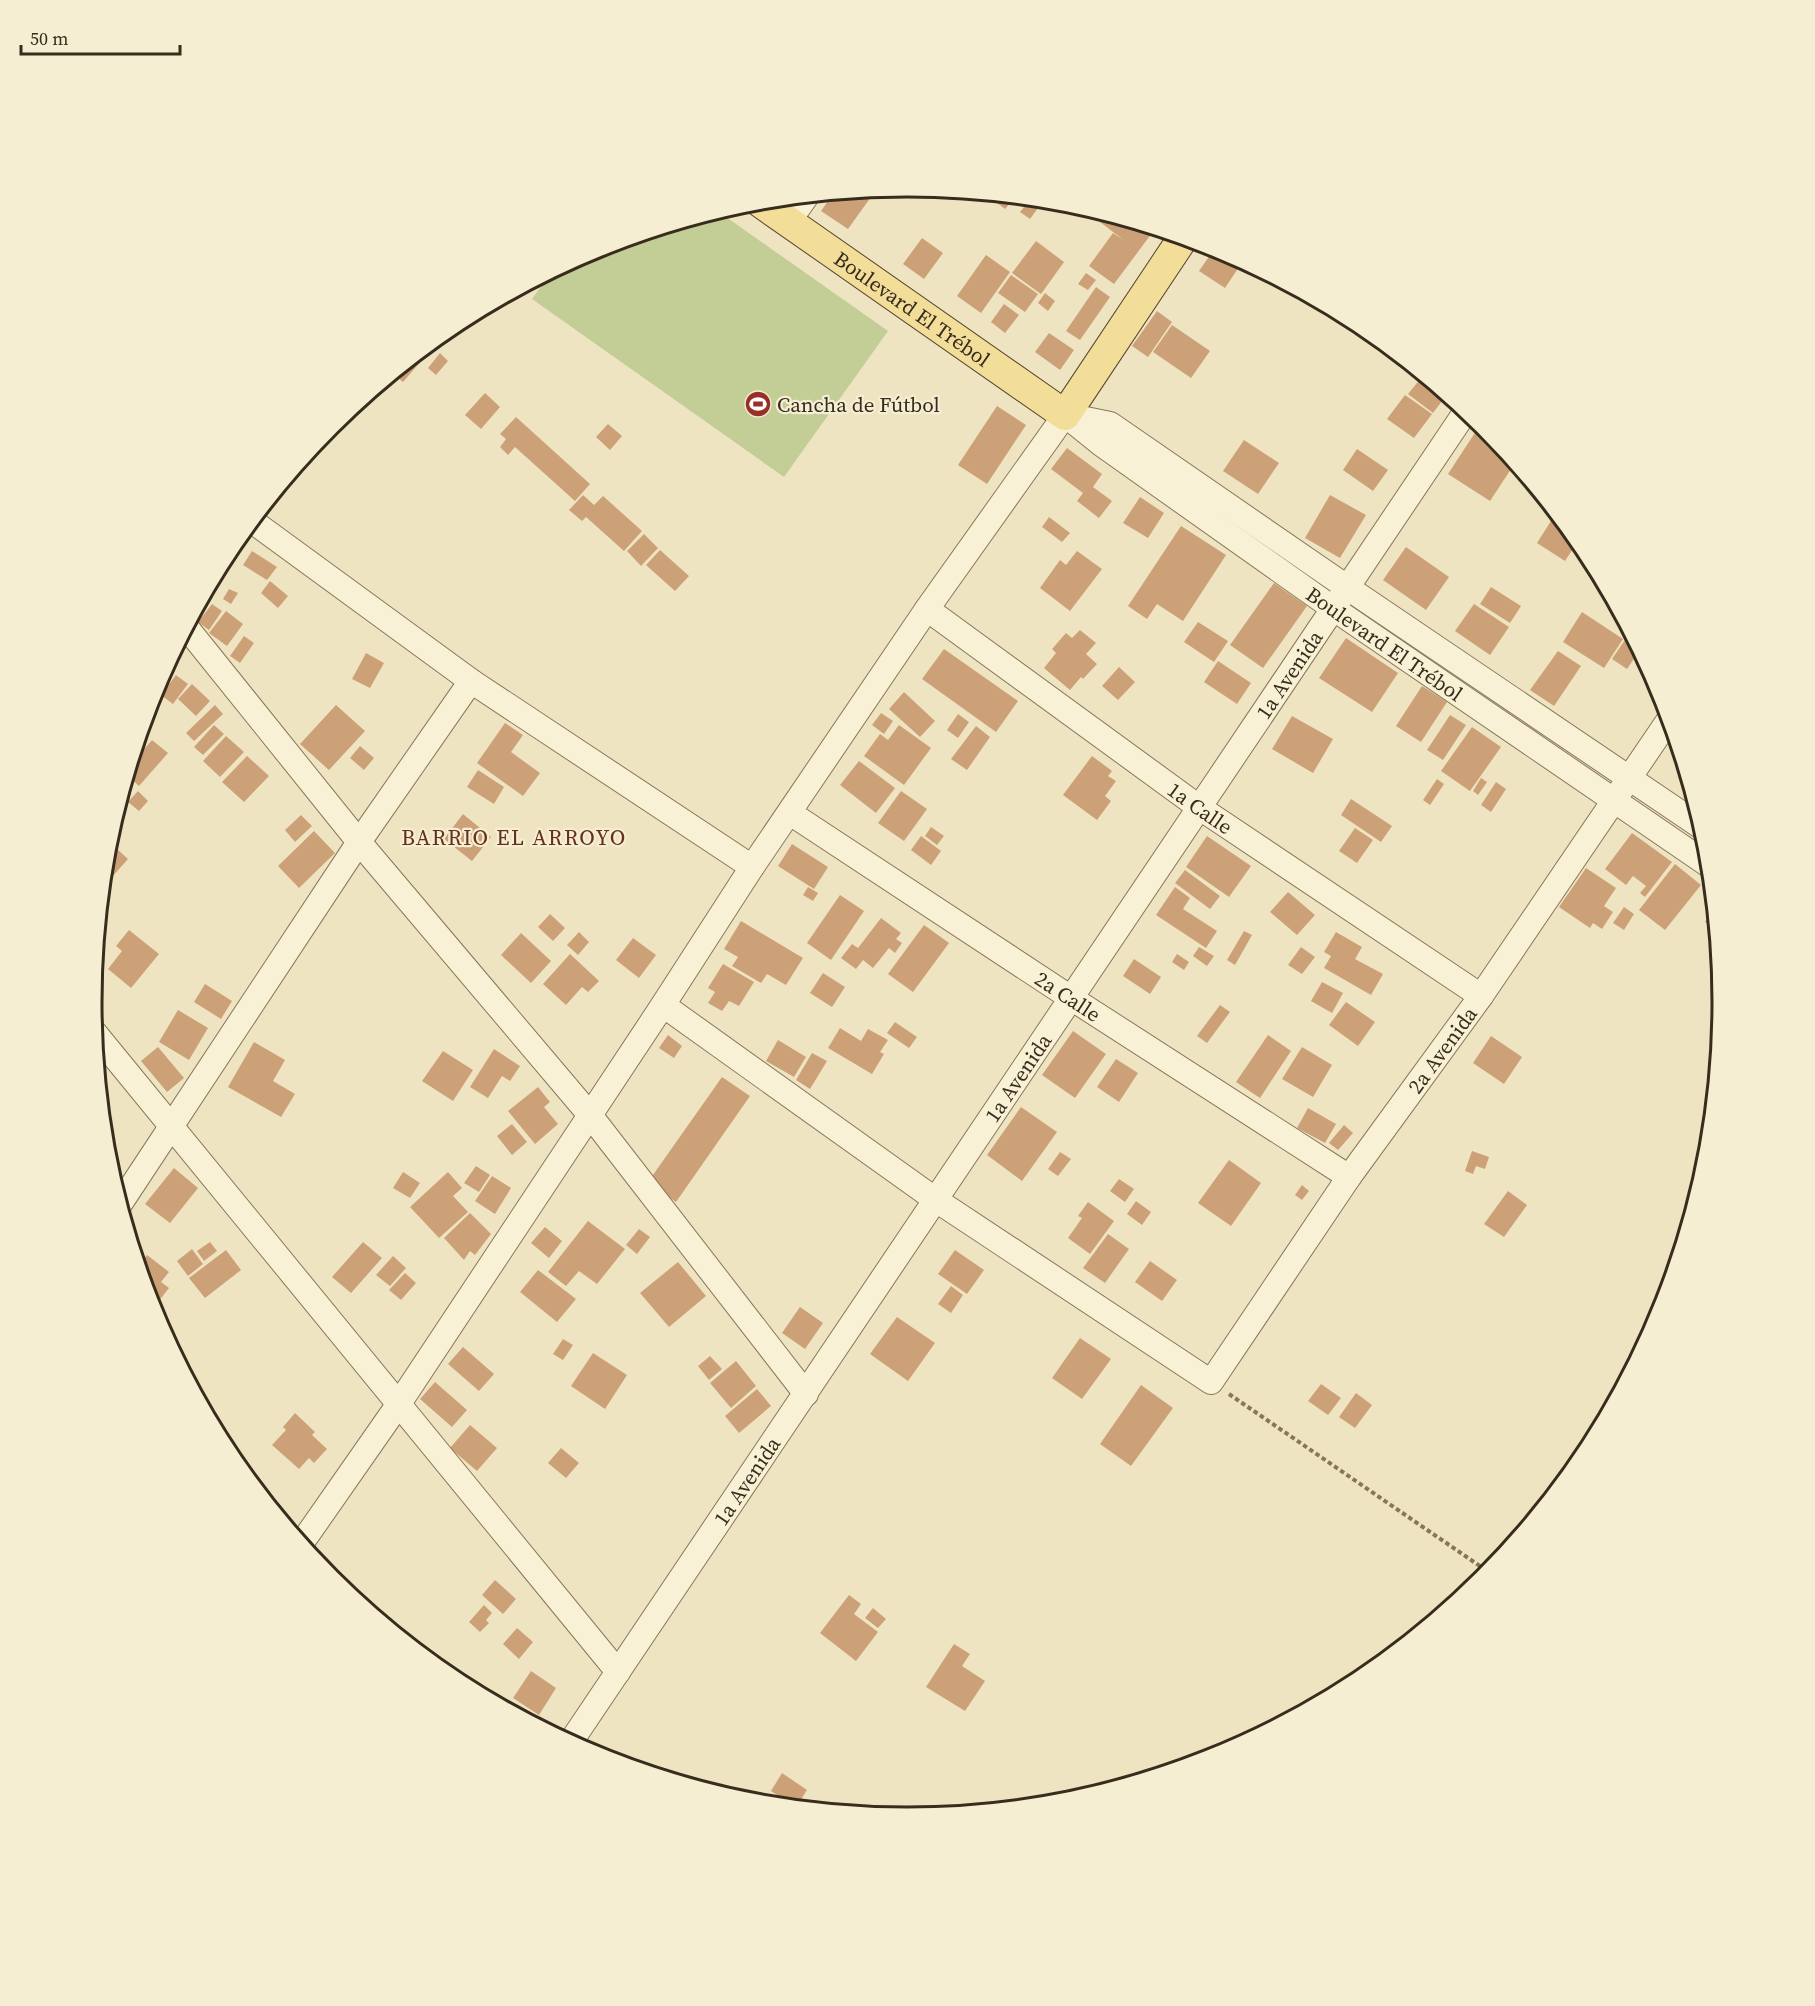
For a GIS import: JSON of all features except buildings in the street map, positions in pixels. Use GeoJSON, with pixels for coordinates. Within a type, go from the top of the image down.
{"type":"FeatureCollection","features":[{"type":"Feature","properties":{"kind":"main road","name":"Boulevard El Trébol"},"geometry":{"type":"LineString","coordinates":[[772,209],[1065,415]]}},
{"type":"Feature","properties":{"kind":"main road"},"geometry":{"type":"LineString","coordinates":[[1065,415],[1178,245]]}},
{"type":"Feature","properties":{"kind":"street"},"geometry":{"type":"LineString","coordinates":[[789,221],[801,204]]}},
{"type":"Feature","properties":{"kind":"street"},"geometry":{"type":"LineString","coordinates":[[305,1538],[398,1405],[752,867],[927,609],[1065,415]]}},
{"type":"Feature","properties":{"kind":"street","name":"Boulevard El Trébol"},"geometry":{"type":"LineString","coordinates":[[1065,415],[1110,424],[1692,821]]}},
{"type":"Feature","properties":{"kind":"street","name":"Boulevard El Trébol"},"geometry":{"type":"LineString","coordinates":[[1065,415],[1101,444],[1334,609],[1700,859]]}},
{"type":"Feature","properties":{"kind":"street","name":"1a Avenida"},"geometry":{"type":"LineString","coordinates":[[575,1736],[1461,418]]}},
{"type":"Feature","properties":{"kind":"street"},"geometry":{"type":"LineString","coordinates":[[258,527],[471,681],[752,867]]}},
{"type":"Feature","properties":{"kind":"street","name":"1a Calle"},"geometry":{"type":"LineString","coordinates":[[927,609],[1200,808],[1481,996]]}},
{"type":"Feature","properties":{"kind":"street"},"geometry":{"type":"LineString","coordinates":[[192,634],[359,842],[590,1114],[806,1394]]}},
{"type":"Feature","properties":{"kind":"street"},"geometry":{"type":"LineString","coordinates":[[125,1196],[359,842],[471,681]]}},
{"type":"Feature","properties":{"kind":"street","name":"2a Avenida"},"geometry":{"type":"LineString","coordinates":[[1211,1382],[1349,1177],[1481,996],[1664,727]]}},
{"type":"Feature","properties":{"kind":"street","name":"2a Calle"},"geometry":{"type":"LineString","coordinates":[[790,813],[1349,1177]]}},
{"type":"Feature","properties":{"kind":"street"},"geometry":{"type":"LineString","coordinates":[[663,1005],[936,1200],[1211,1382]]}},
{"type":"Feature","properties":{"kind":"street"},"geometry":{"type":"LineString","coordinates":[[104,1044],[618,1672]]}},
{"type":"Feature","properties":{"kind":"path"},"geometry":{"type":"LineString","coordinates":[[1211,1382],[1482,1568]]}},
{"type":"Feature","properties":{"kind":"green space","name":"Cancha de Fútbol"},"geometry":{"type":"Polygon","coordinates":[[[728,218],[888,331],[784,477],[532,299],[542,286],[599,259],[649,240],[728,218]]]}},
{"type":"Feature","properties":{"kind":"place","name":"Cancha de Fútbol"},"geometry":{"type":"Point","coordinates":[758,404]}},
{"type":"Feature","properties":{"kind":"district","name":"BARRIO EL ARROYO"},"geometry":{"type":"Point","coordinates":[514,837]}}]}
